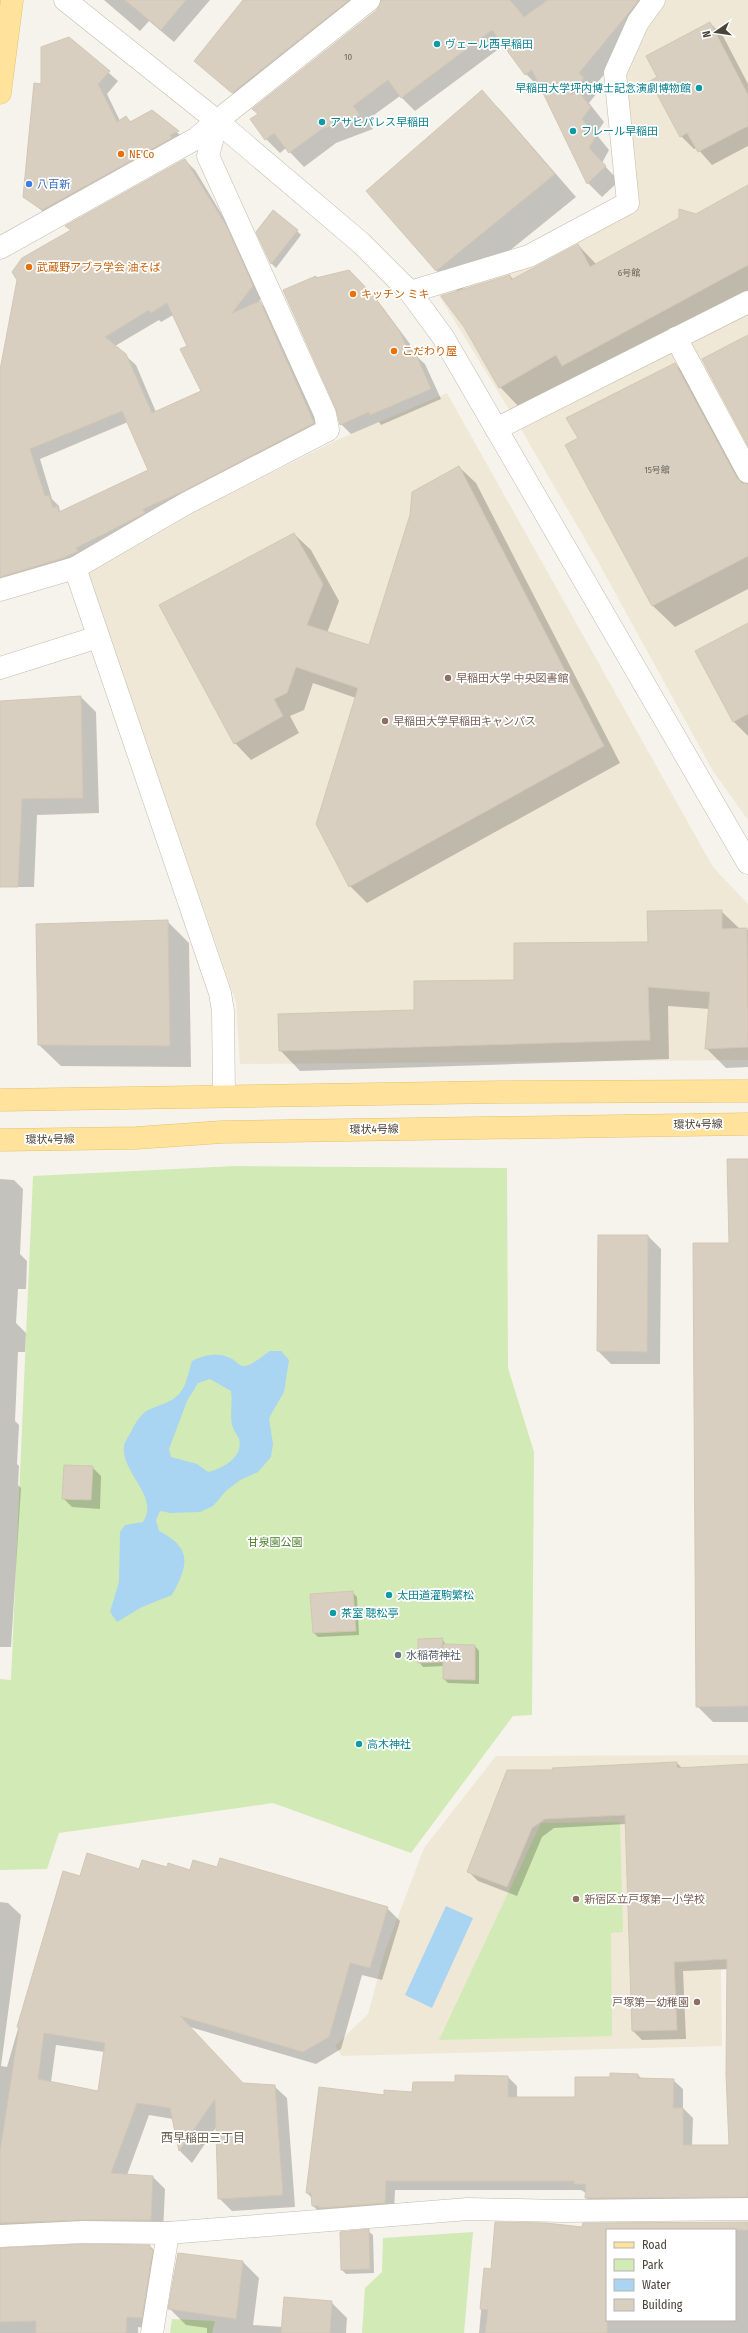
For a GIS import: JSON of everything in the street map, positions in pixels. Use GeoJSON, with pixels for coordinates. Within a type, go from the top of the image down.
{"type":"FeatureCollection","features":[{"type":"Feature","properties":{"kind":"main road"},"geometry":{"type":"LineString","coordinates":[[0,93],[12,0]]}},
{"type":"Feature","properties":{"kind":"main road"},"geometry":{"type":"LineString","coordinates":[[0,1100],[224,1096],[748,1091]]}},
{"type":"Feature","properties":{"kind":"main road","name":"環状4号線"},"geometry":{"type":"LineString","coordinates":[[0,1140],[136,1138],[222,1132],[748,1124]]}},
{"type":"Feature","properties":{"kind":"street"},"geometry":{"type":"LineString","coordinates":[[65,0],[217,121],[361,243],[410,292],[443,337],[748,864]]}},
{"type":"Feature","properties":{"kind":"street"},"geometry":{"type":"LineString","coordinates":[[0,248],[198,138],[217,121],[369,0]]}},
{"type":"Feature","properties":{"kind":"street"},"geometry":{"type":"LineString","coordinates":[[410,292],[529,256],[628,203],[615,73],[638,22],[654,0]]}},
{"type":"Feature","properties":{"kind":"street"},"geometry":{"type":"LineString","coordinates":[[0,590],[75,568],[185,504],[328,430],[325,414],[208,156],[217,121]]}},
{"type":"Feature","properties":{"kind":"street"},"geometry":{"type":"LineString","coordinates":[[496,429],[748,302]]}},
{"type":"Feature","properties":{"kind":"street"},"geometry":{"type":"LineString","coordinates":[[676,338],[748,472]]}},
{"type":"Feature","properties":{"kind":"street"},"geometry":{"type":"LineString","coordinates":[[75,568],[220,993],[223,1011],[224,1096]]}},
{"type":"Feature","properties":{"kind":"street"},"geometry":{"type":"LineString","coordinates":[[0,668],[98,637]]}},
{"type":"Feature","properties":{"kind":"street"},"geometry":{"type":"LineString","coordinates":[[0,2236],[83,2232],[168,2232],[468,2208],[562,2211],[748,2209]]}},
{"type":"Feature","properties":{"kind":"street"},"geometry":{"type":"LineString","coordinates":[[152,2333],[168,2232]]}},
{"type":"Feature","properties":{"kind":"shaded area"},"geometry":{"type":"Polygon","coordinates":[[[662,0],[748,0],[748,820],[713,771],[596,558],[515,419],[438,294],[636,207],[622,72],[662,0]]]}},
{"type":"Feature","properties":{"kind":"shaded area","name":"早稲田大学早稲田キャンパス"},"geometry":{"type":"Polygon","coordinates":[[[447,393],[713,867],[748,904],[748,1060],[240,1064],[236,1002],[88,574],[209,504],[337,440],[447,393]]]}},
{"type":"Feature","properties":{"kind":"shaded area","name":"新宿区立戸塚第一小学校"},"geometry":{"type":"Polygon","coordinates":[[[748,1755],[748,1969],[721,1970],[722,2046],[342,2056],[335,2046],[368,2014],[385,1951],[424,1848],[496,1756],[748,1755]]]}},
{"type":"Feature","properties":{"kind":"green space","name":"甘泉園公園"},"geometry":{"type":"Polygon","coordinates":[[[235,1166],[507,1168],[508,1368],[534,1452],[532,1715],[513,1716],[411,1853],[273,1803],[59,1833],[47,1869],[0,1870],[0,1679],[11,1680],[33,1176],[235,1166]]]}},
{"type":"Feature","properties":{"kind":"green space"},"geometry":{"type":"Polygon","coordinates":[[[620,1822],[623,1932],[611,1933],[612,2036],[439,2040],[541,1823],[620,1822]]]}},
{"type":"Feature","properties":{"kind":"green space"},"geometry":{"type":"Polygon","coordinates":[[[473,2232],[464,2333],[362,2333],[365,2288],[382,2272],[383,2238],[473,2232]]]}},
{"type":"Feature","properties":{"kind":"green space"},"geometry":{"type":"Polygon","coordinates":[[[172,2319],[215,2321],[212,2333],[170,2333],[172,2319]]]}},
{"type":"Feature","properties":{"kind":"water"},"geometry":{"type":"Polygon","coordinates":[[[270,1351],[281,1351],[289,1360],[284,1392],[269,1418],[273,1444],[271,1457],[258,1472],[240,1480],[226,1491],[213,1506],[200,1512],[171,1513],[160,1511],[156,1520],[159,1531],[170,1537],[178,1544],[182,1551],[184,1566],[182,1575],[172,1595],[142,1607],[117,1622],[110,1612],[119,1582],[120,1532],[125,1525],[143,1522],[147,1512],[147,1503],[144,1494],[128,1466],[125,1456],[124,1446],[134,1427],[145,1412],[170,1401],[178,1395],[185,1384],[192,1361],[201,1357],[221,1355],[230,1358],[243,1366],[246,1366],[270,1351]],[[210,1379],[198,1383],[187,1401],[169,1449],[171,1457],[197,1464],[208,1472],[225,1465],[235,1457],[240,1445],[232,1423],[231,1391],[210,1379]]]}},
{"type":"Feature","properties":{"kind":"water"},"geometry":{"type":"Polygon","coordinates":[[[446,1906],[473,1918],[432,2008],[405,1995],[446,1906]]]}},
{"type":"Feature","properties":{"kind":"building"},"geometry":{"type":"Polygon","coordinates":[[[125,0],[186,0],[161,30],[125,0]]]}},
{"type":"Feature","properties":{"kind":"building"},"geometry":{"type":"Polygon","coordinates":[[[243,0],[349,0],[232,93],[194,61],[243,0]]]}},
{"type":"Feature","properties":{"kind":"building"},"geometry":{"type":"Polygon","coordinates":[[[381,0],[510,0],[524,17],[548,0],[639,0],[579,73],[584,78],[570,95],[578,91],[591,107],[582,119],[596,136],[589,148],[606,166],[587,184],[532,70],[525,75],[492,30],[401,98],[388,80],[353,106],[360,115],[322,129],[289,153],[274,133],[265,140],[250,119],[258,114],[252,109],[377,10],[381,0]]]}},
{"type":"Feature","properties":{"kind":"building","name":"早稲田大学坪内博士記念演劇博物館"},"geometry":{"type":"Polygon","coordinates":[[[710,22],[748,95],[748,126],[698,152],[687,133],[680,137],[650,81],[657,77],[646,56],[710,22]]]}},
{"type":"Feature","properties":{"kind":"building"},"geometry":{"type":"Polygon","coordinates":[[[69,37],[110,71],[98,84],[117,122],[126,116],[130,122],[152,110],[179,131],[170,135],[172,138],[42,210],[23,197],[34,83],[41,84],[41,47],[69,37]]]}},
{"type":"Feature","properties":{"kind":"building"},"geometry":{"type":"Polygon","coordinates":[[[482,90],[555,174],[436,271],[366,191],[482,90]]]}},
{"type":"Feature","properties":{"kind":"building"},"geometry":{"type":"Polygon","coordinates":[[[185,159],[227,227],[253,286],[232,313],[260,301],[314,423],[184,491],[143,509],[145,513],[76,548],[78,551],[63,558],[0,577],[0,370],[17,280],[12,272],[22,258],[71,230],[65,226],[185,159]],[[167,303],[151,313],[149,310],[105,337],[126,354],[152,413],[201,391],[180,349],[187,346],[167,303]],[[122,411],[30,449],[45,496],[49,495],[53,508],[57,506],[59,512],[148,470],[122,411]]]}},
{"type":"Feature","properties":{"kind":"building"},"geometry":{"type":"Polygon","coordinates":[[[748,185],[748,265],[562,366],[556,355],[499,388],[464,327],[441,296],[510,275],[511,280],[578,244],[590,267],[679,218],[679,209],[696,214],[748,185]]]}},
{"type":"Feature","properties":{"kind":"building"},"geometry":{"type":"Polygon","coordinates":[[[273,210],[298,230],[271,264],[256,232],[273,210]]]}},
{"type":"Feature","properties":{"kind":"building"},"geometry":{"type":"Polygon","coordinates":[[[349,270],[374,296],[400,332],[410,355],[415,352],[431,389],[370,415],[369,412],[340,425],[336,409],[283,290],[316,276],[316,278],[349,270]]]}},
{"type":"Feature","properties":{"kind":"building"},"geometry":{"type":"Polygon","coordinates":[[[748,335],[748,446],[702,359],[748,335]]]}},
{"type":"Feature","properties":{"kind":"building"},"geometry":{"type":"Polygon","coordinates":[[[675,363],[737,478],[742,483],[748,484],[748,556],[652,606],[565,445],[578,438],[566,418],[675,363]]]}},
{"type":"Feature","properties":{"kind":"building","name":"早稲田大学 中央図書館"},"geometry":{"type":"Polygon","coordinates":[[[459,466],[604,746],[349,887],[316,824],[358,688],[296,667],[287,693],[274,699],[283,716],[234,744],[159,605],[294,533],[323,584],[307,625],[369,645],[410,515],[412,492],[459,466]]]}},
{"type":"Feature","properties":{"kind":"building"},"geometry":{"type":"Polygon","coordinates":[[[748,623],[748,714],[733,722],[695,651],[748,623]]]}},
{"type":"Feature","properties":{"kind":"building"},"geometry":{"type":"Polygon","coordinates":[[[81,696],[83,798],[22,799],[18,887],[0,887],[0,701],[81,696]]]}},
{"type":"Feature","properties":{"kind":"building"},"geometry":{"type":"Polygon","coordinates":[[[722,910],[722,929],[747,928],[748,1047],[705,1049],[710,992],[648,987],[650,1040],[279,1051],[278,1014],[414,1010],[414,981],[514,980],[514,943],[648,942],[647,911],[722,910]]]}},
{"type":"Feature","properties":{"kind":"building"},"geometry":{"type":"Polygon","coordinates":[[[168,920],[170,1046],[38,1045],[36,924],[168,920]]]}},
{"type":"Feature","properties":{"kind":"building"},"geometry":{"type":"Polygon","coordinates":[[[727,1159],[748,1159],[748,1706],[696,1707],[693,1243],[729,1243],[727,1159]]]}},
{"type":"Feature","properties":{"kind":"building"},"geometry":{"type":"Polygon","coordinates":[[[598,1235],[648,1235],[647,1352],[597,1351],[598,1235]]]}},
{"type":"Feature","properties":{"kind":"building"},"geometry":{"type":"Polygon","coordinates":[[[64,1465],[93,1466],[91,1500],[62,1499],[64,1465]]]}},
{"type":"Feature","properties":{"kind":"building","name":"茶室 聴松亭"},"geometry":{"type":"Polygon","coordinates":[[[353,1591],[356,1631],[313,1633],[310,1594],[353,1591]]]}},
{"type":"Feature","properties":{"kind":"building"},"geometry":{"type":"Polygon","coordinates":[[[443,1638],[440,1662],[418,1663],[418,1639],[443,1638]]]}},
{"type":"Feature","properties":{"kind":"building"},"geometry":{"type":"Polygon","coordinates":[[[443,1644],[475,1645],[475,1680],[443,1679],[443,1644]]]}},
{"type":"Feature","properties":{"kind":"building"},"geometry":{"type":"Polygon","coordinates":[[[677,1762],[677,1768],[748,1764],[748,2197],[585,2198],[586,2184],[574,2184],[574,2181],[386,2181],[385,2203],[319,2208],[319,2206],[312,2206],[311,2193],[306,2193],[319,2087],[384,2095],[384,2090],[412,2092],[413,2082],[455,2082],[455,2075],[508,2076],[508,2097],[575,2097],[575,2077],[610,2077],[610,2073],[638,2074],[638,2078],[674,2079],[673,2108],[683,2108],[683,2145],[729,2145],[726,2075],[727,1959],[674,1962],[677,2030],[632,2031],[625,1815],[545,1819],[532,1828],[507,1887],[467,1872],[507,1770],[553,1770],[552,1768],[677,1762]]]}},
{"type":"Feature","properties":{"kind":"building"},"geometry":{"type":"Polygon","coordinates":[[[87,1853],[139,1869],[142,1860],[167,1867],[168,1863],[190,1870],[193,1860],[217,1867],[220,1858],[388,1907],[370,1968],[350,1963],[329,2037],[303,2052],[180,2016],[243,2083],[275,2085],[283,2195],[218,2199],[215,2099],[179,2151],[170,2108],[137,2103],[111,2173],[153,2176],[151,2220],[82,2220],[0,2223],[0,2152],[19,2028],[17,2027],[63,1871],[80,1876],[87,1853]],[[44,2033],[38,2079],[98,2091],[105,2043],[44,2033]]]}},
{"type":"Feature","properties":{"kind":"building"},"geometry":{"type":"Polygon","coordinates":[[[495,2222],[546,2223],[582,2227],[583,2223],[748,2222],[748,2230],[606,2229],[607,2333],[485,2333],[488,2310],[480,2309],[484,2268],[491,2269],[495,2222]]]}},
{"type":"Feature","properties":{"kind":"building"},"geometry":{"type":"Polygon","coordinates":[[[369,2229],[370,2269],[341,2270],[340,2232],[369,2229]]]}},
{"type":"Feature","properties":{"kind":"building"},"geometry":{"type":"Polygon","coordinates":[[[83,2244],[150,2245],[150,2249],[153,2249],[142,2318],[127,2317],[126,2333],[36,2333],[36,2321],[0,2322],[0,2248],[83,2244]]]}},
{"type":"Feature","properties":{"kind":"building"},"geometry":{"type":"Polygon","coordinates":[[[178,2253],[243,2261],[236,2319],[168,2309],[178,2253]]]}},
{"type":"Feature","properties":{"kind":"building"},"geometry":{"type":"Polygon","coordinates":[[[284,2297],[332,2301],[330,2333],[281,2333],[284,2297]]]}},
{"type":"Feature","properties":{"kind":"place","name":"ヴェール西早稲田"},"geometry":{"type":"Point","coordinates":[437,44]}},
{"type":"Feature","properties":{"kind":"place","name":"早稲田大学坪内博士記念演劇博物館"},"geometry":{"type":"Point","coordinates":[699,88]}},
{"type":"Feature","properties":{"kind":"place","name":"アサヒパレス早稲田"},"geometry":{"type":"Point","coordinates":[322,122]}},
{"type":"Feature","properties":{"kind":"place","name":"フレール早稲田"},"geometry":{"type":"Point","coordinates":[573,131]}},
{"type":"Feature","properties":{"kind":"place","name":"NE'Co"},"geometry":{"type":"Point","coordinates":[121,154]}},
{"type":"Feature","properties":{"kind":"place","name":"八百新"},"geometry":{"type":"Point","coordinates":[29,184]}},
{"type":"Feature","properties":{"kind":"place","name":"武蔵野アブラ学会 油そば"},"geometry":{"type":"Point","coordinates":[29,267]}},
{"type":"Feature","properties":{"kind":"place","name":"キッチン ミキ"},"geometry":{"type":"Point","coordinates":[353,294]}},
{"type":"Feature","properties":{"kind":"place","name":"こだわり屋"},"geometry":{"type":"Point","coordinates":[394,351]}},
{"type":"Feature","properties":{"kind":"place","name":"早稲田大学 中央図書館"},"geometry":{"type":"Point","coordinates":[448,678]}},
{"type":"Feature","properties":{"kind":"place","name":"早稲田大学早稲田キャンパス"},"geometry":{"type":"Point","coordinates":[385,721]}},
{"type":"Feature","properties":{"kind":"place","name":"太田道灌駒繁松"},"geometry":{"type":"Point","coordinates":[389,1595]}},
{"type":"Feature","properties":{"kind":"place","name":"茶室 聴松亭"},"geometry":{"type":"Point","coordinates":[333,1613]}},
{"type":"Feature","properties":{"kind":"place","name":"水稲荷神社"},"geometry":{"type":"Point","coordinates":[398,1655]}},
{"type":"Feature","properties":{"kind":"place","name":"高木神社"},"geometry":{"type":"Point","coordinates":[359,1744]}},
{"type":"Feature","properties":{"kind":"place","name":"新宿区立戸塚第一小学校"},"geometry":{"type":"Point","coordinates":[576,1899]}},
{"type":"Feature","properties":{"kind":"place","name":"戸塚第一幼稚園"},"geometry":{"type":"Point","coordinates":[697,2002]}},
{"type":"Feature","properties":{"kind":"district","name":"西早稲田三丁目"},"geometry":{"type":"Point","coordinates":[203,2138]}}]}
